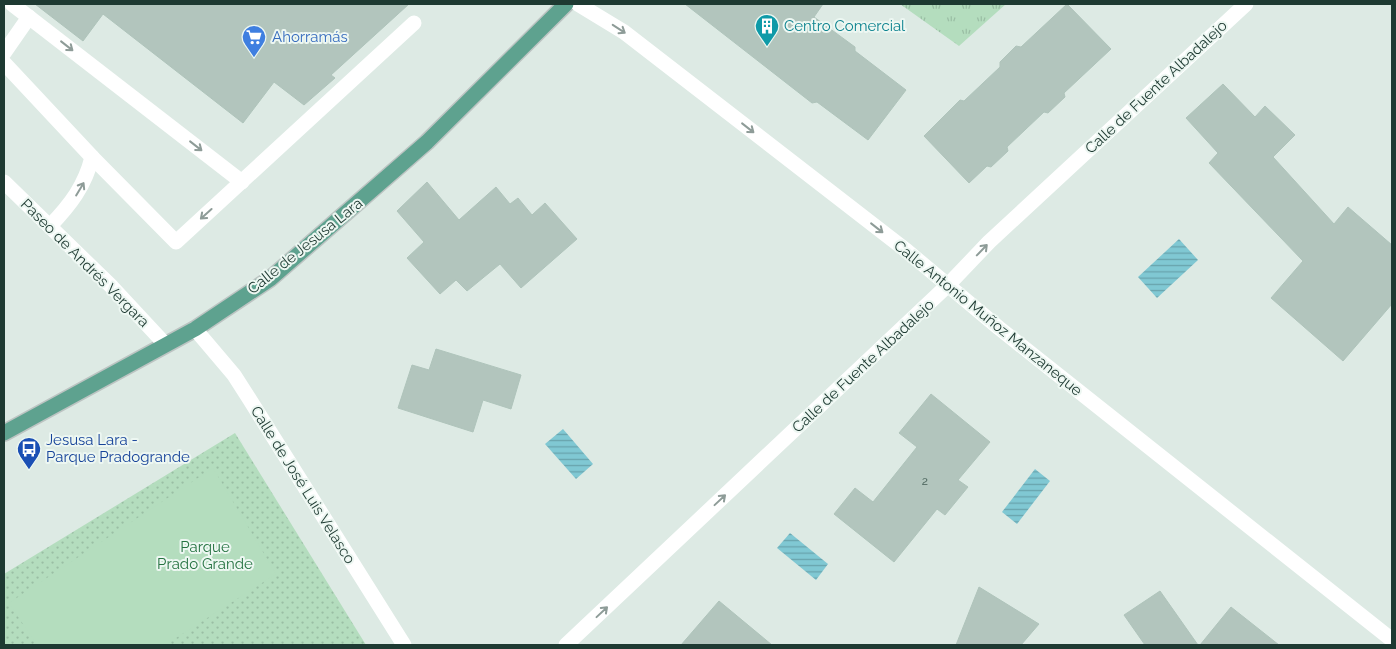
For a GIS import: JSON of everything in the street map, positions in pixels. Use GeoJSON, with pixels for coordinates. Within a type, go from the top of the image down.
{"type":"FeatureCollection","features":[{"type":"Feature","properties":{"kind":"main road","name":"Calle de Jesusa Lara"},"geometry":{"type":"LineString","coordinates":[[4,433],[165,344],[195,330],[270,279],[427,142],[566,4]]}},
{"type":"Feature","properties":{"kind":"street"},"geometry":{"type":"LineString","coordinates":[[12,4],[242,182]]}},
{"type":"Feature","properties":{"kind":"street","name":"Calle Antonio Muñoz Manzaneque"},"geometry":{"type":"LineString","coordinates":[[578,4],[624,32],[907,251],[948,286],[1392,640]]}},
{"type":"Feature","properties":{"kind":"street","name":"Calle de Fuente Albadalejo"},"geometry":{"type":"LineString","coordinates":[[566,645],[948,286],[989,242],[1246,4]]}},
{"type":"Feature","properties":{"kind":"street"},"geometry":{"type":"LineString","coordinates":[[4,54],[29,17]]}},
{"type":"Feature","properties":{"kind":"street"},"geometry":{"type":"LineString","coordinates":[[4,63],[92,157],[176,242],[414,23]]}},
{"type":"Feature","properties":{"kind":"street"},"geometry":{"type":"LineString","coordinates":[[50,226],[71,204],[87,178],[92,157]]}},
{"type":"Feature","properties":{"kind":"street","name":"Paseo de Andrés Vergara"},"geometry":{"type":"LineString","coordinates":[[4,182],[112,287],[165,344]]}},
{"type":"Feature","properties":{"kind":"street","name":"Calle de José Luis Velasco"},"geometry":{"type":"LineString","coordinates":[[195,330],[234,375],[404,645]]}},
{"type":"Feature","properties":{"kind":"green space"},"geometry":{"type":"Polygon","coordinates":[[[900,4],[1006,4],[959,46],[900,4]]]}},
{"type":"Feature","properties":{"kind":"green space","name":"Parque Prado Grande"},"geometry":{"type":"Polygon","coordinates":[[[235,433],[366,645],[4,645],[4,574],[235,433]]]}},
{"type":"Feature","properties":{"kind":"green space"},"geometry":{"type":"Polygon","coordinates":[[[213,468],[276,574],[165,645],[37,645],[9,603],[213,468]]]}},
{"type":"Feature","properties":{"kind":"water"},"geometry":{"type":"Polygon","coordinates":[[[1179,239],[1198,260],[1157,298],[1138,277],[1179,239]]]}},
{"type":"Feature","properties":{"kind":"water"},"geometry":{"type":"Polygon","coordinates":[[[563,429],[593,464],[576,479],[545,444],[563,429]]]}},
{"type":"Feature","properties":{"kind":"water"},"geometry":{"type":"Polygon","coordinates":[[[1035,469],[1050,481],[1017,524],[1002,512],[1035,469]]]}},
{"type":"Feature","properties":{"kind":"water"},"geometry":{"type":"Polygon","coordinates":[[[790,533],[828,564],[816,580],[777,548],[790,533]]]}},
{"type":"Feature","properties":{"kind":"building","name":"Ahorramás"},"geometry":{"type":"Polygon","coordinates":[[[35,4],[409,4],[331,75],[335,78],[304,105],[274,82],[243,123],[103,14],[83,41],[35,4]]]}},
{"type":"Feature","properties":{"kind":"building"},"geometry":{"type":"Polygon","coordinates":[[[685,4],[823,4],[814,17],[855,47],[855,51],[906,90],[868,140],[817,102],[812,103],[685,4]]]}},
{"type":"Feature","properties":{"kind":"building"},"geometry":{"type":"Polygon","coordinates":[[[1067,4],[1111,49],[1064,93],[1065,97],[1048,113],[1044,112],[1007,147],[1008,151],[991,167],[987,166],[969,183],[924,136],[960,100],[964,101],[1000,67],[1000,62],[1016,46],[1021,47],[1067,4]]]}},
{"type":"Feature","properties":{"kind":"building"},"geometry":{"type":"Polygon","coordinates":[[[1223,84],[1255,117],[1265,106],[1295,135],[1273,157],[1334,224],[1348,207],[1392,245],[1392,304],[1343,361],[1271,298],[1303,261],[1209,163],[1218,153],[1186,118],[1223,84]]]}},
{"type":"Feature","properties":{"kind":"building"},"geometry":{"type":"Polygon","coordinates":[[[427,182],[459,220],[496,187],[510,204],[518,198],[532,215],[545,203],[577,239],[521,288],[500,264],[467,291],[456,280],[440,294],[407,258],[424,242],[397,211],[427,182]]]}},
{"type":"Feature","properties":{"kind":"building"},"geometry":{"type":"Polygon","coordinates":[[[436,349],[521,375],[511,409],[483,400],[473,432],[398,408],[412,365],[429,370],[436,349]]]}},
{"type":"Feature","properties":{"kind":"building"},"geometry":{"type":"Polygon","coordinates":[[[931,394],[990,442],[958,480],[968,487],[945,515],[937,509],[894,562],[834,514],[855,488],[873,502],[917,447],[899,433],[931,394]]]}},
{"type":"Feature","properties":{"kind":"building"},"geometry":{"type":"Polygon","coordinates":[[[979,587],[1039,624],[1021,645],[956,645],[979,587]]]}},
{"type":"Feature","properties":{"kind":"building"},"geometry":{"type":"Polygon","coordinates":[[[1160,591],[1198,645],[1145,645],[1124,615],[1160,591]]]}},
{"type":"Feature","properties":{"kind":"building"},"geometry":{"type":"Polygon","coordinates":[[[719,601],[772,645],[681,645],[719,601]]]}},
{"type":"Feature","properties":{"kind":"building"},"geometry":{"type":"Polygon","coordinates":[[[1231,607],[1279,645],[1200,645],[1231,607]]]}},
{"type":"Feature","properties":{"kind":"place","name":"Centro Comercial"},"geometry":{"type":"Point","coordinates":[767,47]}},
{"type":"Feature","properties":{"kind":"place","name":"Ahorramás"},"geometry":{"type":"Point","coordinates":[254,58]}},
{"type":"Feature","properties":{"kind":"place","name":"Jesusa Lara - Parque Pradogrande"},"geometry":{"type":"Point","coordinates":[29,470]}}]}
